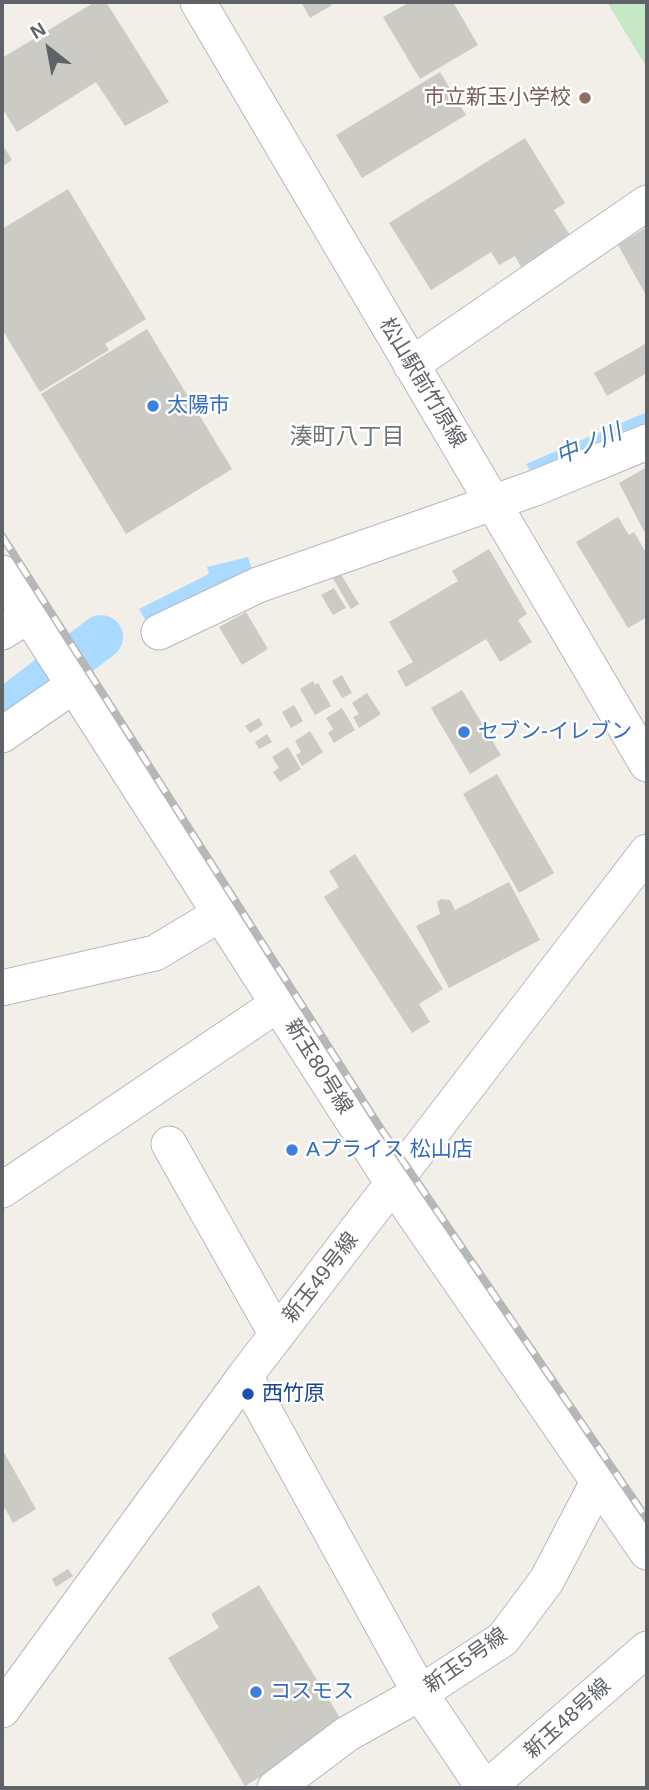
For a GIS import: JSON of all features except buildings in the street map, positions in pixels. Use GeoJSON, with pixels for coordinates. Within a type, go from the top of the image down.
{"type":"FeatureCollection","features":[{"type":"Feature","properties":{"kind":"street","name":"松山駅前竹原線"},"geometry":{"type":"LineString","coordinates":[[198,2],[503,499],[647,724]]}},
{"type":"Feature","properties":{"kind":"street","name":"松山駅前竹原線"},"geometry":{"type":"LineString","coordinates":[[221,2],[419,360]]}},
{"type":"Feature","properties":{"kind":"street"},"geometry":{"type":"LineString","coordinates":[[419,360],[647,203]]}},
{"type":"Feature","properties":{"kind":"street"},"geometry":{"type":"LineString","coordinates":[[159,632],[258,584],[503,499],[647,442]]}},
{"type":"Feature","properties":{"kind":"street","name":"松山駅前竹原線"},"geometry":{"type":"LineString","coordinates":[[503,499],[647,764]]}},
{"type":"Feature","properties":{"kind":"street","name":"新玉80号線"},"geometry":{"type":"LineString","coordinates":[[2,573],[15,624],[66,672],[394,1185],[647,1552]]}},
{"type":"Feature","properties":{"kind":"street"},"geometry":{"type":"LineString","coordinates":[[2,735],[66,672]]}},
{"type":"Feature","properties":{"kind":"street","name":"新玉49号線"},"geometry":{"type":"LineString","coordinates":[[2,1710],[245,1376],[647,852]]}},
{"type":"Feature","properties":{"kind":"street"},"geometry":{"type":"LineString","coordinates":[[2,988],[155,953],[220,914]]}},
{"type":"Feature","properties":{"kind":"street"},"geometry":{"type":"LineString","coordinates":[[2,1190],[278,1004]]}},
{"type":"Feature","properties":{"kind":"street"},"geometry":{"type":"LineString","coordinates":[[169,1144],[277,1335]]}},
{"type":"Feature","properties":{"kind":"street"},"geometry":{"type":"LineString","coordinates":[[245,1376],[420,1693],[486,1788]]}},
{"type":"Feature","properties":{"kind":"street","name":"新玉5号線"},"geometry":{"type":"LineString","coordinates":[[275,1788],[347,1734],[484,1653],[518,1622],[547,1580],[599,1480]]}},
{"type":"Feature","properties":{"kind":"street","name":"新玉48号線"},"geometry":{"type":"LineString","coordinates":[[486,1788],[647,1650]]}},
{"type":"Feature","properties":{"kind":"green space"},"geometry":{"type":"Polygon","coordinates":[[[607,2],[647,2],[647,68],[607,2]]]}},
{"type":"Feature","properties":{"kind":"water"},"geometry":{"type":"Polygon","coordinates":[[[647,412],[647,430],[534,477],[526,464],[647,412]]]}},
{"type":"Feature","properties":{"kind":"water"},"geometry":{"type":"Polygon","coordinates":[[[248,557],[253,572],[147,623],[139,609],[209,574],[207,567],[248,557]]]}},
{"type":"Feature","properties":{"kind":"waterway","name":"中ノ川"},"geometry":{"type":"LineString","coordinates":[[2,713],[101,637]]}},
{"type":"Feature","properties":{"kind":"railway"},"geometry":{"type":"LineString","coordinates":[[2,536],[379,1126],[647,1519]]}},
{"type":"Feature","properties":{"kind":"place","name":"市立新玉小学校"},"geometry":{"type":"Point","coordinates":[585,98]}},
{"type":"Feature","properties":{"kind":"place","name":"太陽市"},"geometry":{"type":"Point","coordinates":[153,406]}},
{"type":"Feature","properties":{"kind":"place","name":"セブン-イレブン"},"geometry":{"type":"Point","coordinates":[464,732]}},
{"type":"Feature","properties":{"kind":"place","name":"Aプライス 松山店"},"geometry":{"type":"Point","coordinates":[292,1150]}},
{"type":"Feature","properties":{"kind":"place","name":"西竹原"},"geometry":{"type":"Point","coordinates":[248,1394]}},
{"type":"Feature","properties":{"kind":"place","name":"コスモス"},"geometry":{"type":"Point","coordinates":[256,1692]}},
{"type":"Feature","properties":{"kind":"district","name":"湊町八丁目"},"geometry":{"type":"Point","coordinates":[347,438]}}]}
